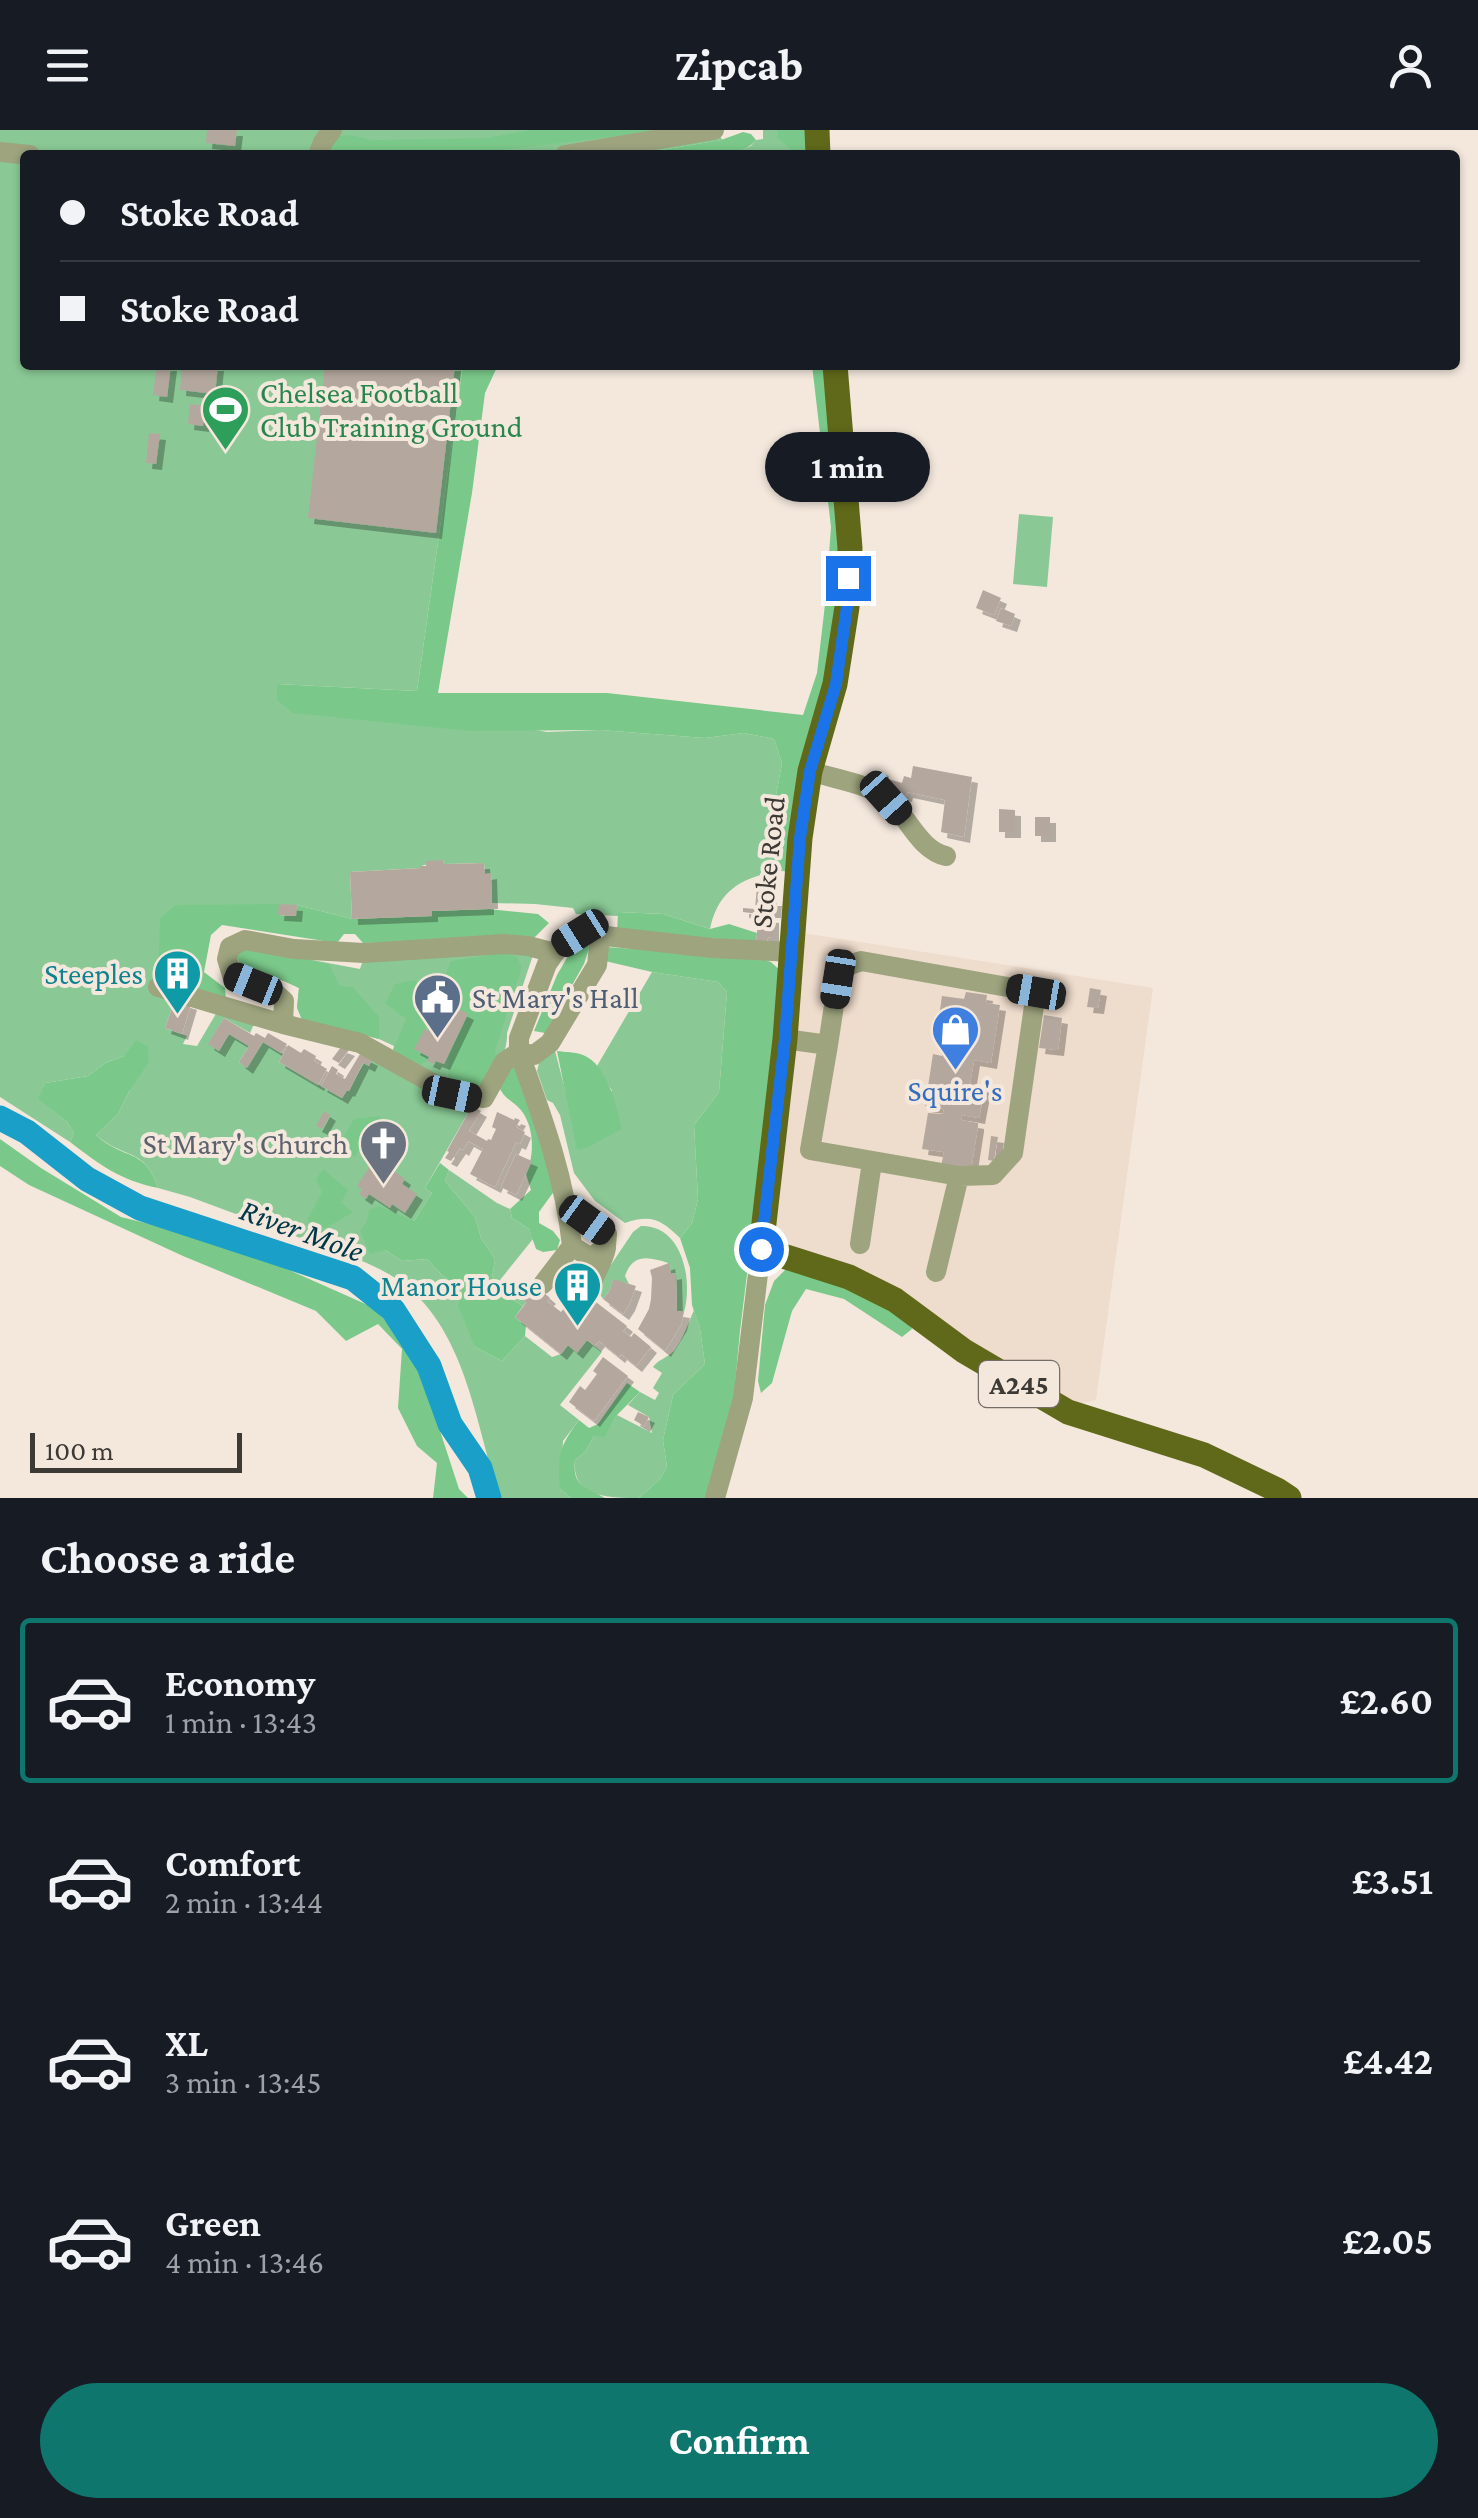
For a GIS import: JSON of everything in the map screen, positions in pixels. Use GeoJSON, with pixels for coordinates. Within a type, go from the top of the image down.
{"type":"FeatureCollection","features":[{"type":"Feature","properties":{"kind":"main road","name":"Stoke Road"},"geometry":{"type":"LineString","coordinates":[[761,1249],[785,1039],[800,838],[810,771],[836,684],[848,588],[850,548],[835,370]]}},
{"type":"Feature","properties":{"kind":"main road","name":"A245"},"geometry":{"type":"LineString","coordinates":[[761,1249],[811,1263],[895,1300],[964,1351],[1068,1412],[1204,1455],[1288,1498]]}},
{"type":"Feature","properties":{"kind":"street"},"geometry":{"type":"LineString","coordinates":[[595,150],[714,130]]}},
{"type":"Feature","properties":{"kind":"street"},"geometry":{"type":"LineString","coordinates":[[810,771],[886,798],[932,851],[946,856]]}},
{"type":"Feature","properties":{"kind":"street"},"geometry":{"type":"LineString","coordinates":[[542,1284],[572,1246],[567,1205],[518,1038],[554,952],[580,933],[712,948],[792,952]]}},
{"type":"Feature","properties":{"kind":"street"},"geometry":{"type":"LineString","coordinates":[[158,987],[360,1044],[452,1094],[476,1099],[484,1098],[504,1062],[520,1052],[534,1055],[550,1043],[596,964],[600,936]]}},
{"type":"Feature","properties":{"kind":"street"},"geometry":{"type":"LineString","coordinates":[[283,1024],[284,1001],[274,992],[232,975],[227,959],[230,947],[245,940],[364,953],[504,944],[554,952]]}},
{"type":"Feature","properties":{"kind":"street"},"geometry":{"type":"LineString","coordinates":[[861,961],[1036,992],[1013,1152],[993,1175],[958,1176],[810,1150],[828,1046],[838,979],[847,966],[861,961]]}},
{"type":"Feature","properties":{"kind":"street"},"geometry":{"type":"LineString","coordinates":[[785,1039],[828,1046]]}},
{"type":"Feature","properties":{"kind":"street"},"geometry":{"type":"LineString","coordinates":[[860,1244],[872,1162]]}},
{"type":"Feature","properties":{"kind":"street"},"geometry":{"type":"LineString","coordinates":[[936,1272],[958,1176]]}},
{"type":"Feature","properties":{"kind":"street"},"geometry":{"type":"LineString","coordinates":[[567,1205],[607,1234],[604,1258],[590,1290]]}},
{"type":"Feature","properties":{"kind":"street"},"geometry":{"type":"LineString","coordinates":[[572,1246],[592,1258],[606,1246]]}},
{"type":"Feature","properties":{"kind":"street"},"geometry":{"type":"LineString","coordinates":[[715,1498],[743,1398],[761,1249]]}},
{"type":"Feature","properties":{"kind":"shaded area"},"geometry":{"type":"Polygon","coordinates":[[[803,933],[1153,988],[1096,1400],[1073,1405],[770,1240],[803,933]]]}},
{"type":"Feature","properties":{"kind":"green space"},"geometry":{"type":"Polygon","coordinates":[[[0,130],[718,130],[722,140],[661,150],[20,150],[20,370],[462,370],[417,691],[277,684],[547,732],[600,730],[705,738],[744,733],[774,739],[782,763],[768,839],[783,871],[735,886],[719,904],[710,929],[663,914],[576,914],[573,908],[492,903],[491,874],[485,874],[484,863],[444,864],[443,860],[421,868],[350,872],[352,919],[297,905],[176,905],[175,999],[165,1028],[187,1036],[183,1044],[197,1046],[217,1012],[255,1022],[250,1033],[224,1018],[209,1044],[219,1050],[229,1034],[249,1046],[239,1062],[247,1067],[263,1042],[283,1054],[279,1062],[342,1098],[363,1063],[372,1060],[472,1106],[425,1188],[432,1193],[405,1235],[385,1250],[402,1261],[427,1259],[463,1292],[475,1347],[502,1361],[525,1336],[552,1357],[568,1345],[577,1352],[587,1340],[602,1352],[560,1405],[579,1420],[563,1441],[560,1489],[571,1498],[500,1498],[457,1359],[429,1309],[404,1284],[362,1261],[158,1188],[140,1160],[96,1135],[118,1114],[130,1090],[124,1056],[105,1063],[88,1076],[45,1083],[39,1099],[67,1122],[74,1133],[70,1142],[0,1097],[0,130]]]}},
{"type":"Feature","properties":{"kind":"green space"},"geometry":{"type":"Polygon","coordinates":[[[531,130],[669,130],[501,150],[327,150],[331,137],[350,135],[372,140],[485,138],[531,130]]]}},
{"type":"Feature","properties":{"kind":"green space"},"geometry":{"type":"Polygon","coordinates":[[[763,130],[778,130],[778,138],[792,150],[740,150],[763,139],[763,130]]]}},
{"type":"Feature","properties":{"kind":"green space"},"geometry":{"type":"Polygon","coordinates":[[[778,130],[809,130],[811,150],[791,150],[777,138],[778,130]]]}},
{"type":"Feature","properties":{"kind":"green space"},"geometry":{"type":"Polygon","coordinates":[[[743,132],[756,140],[740,150],[661,150],[721,140],[743,132]]]}},
{"type":"Feature","properties":{"kind":"green space"},"geometry":{"type":"Polygon","coordinates":[[[462,370],[496,370],[485,393],[438,693],[607,693],[803,715],[817,673],[831,527],[813,370],[832,370],[843,610],[788,872],[783,871],[768,839],[782,763],[774,739],[744,733],[705,738],[600,730],[468,731],[293,713],[277,700],[277,684],[417,691],[462,370]]]}},
{"type":"Feature","properties":{"kind":"green space"},"geometry":{"type":"Polygon","coordinates":[[[1019,514],[1053,517],[1047,587],[1013,584],[1019,514]]]}},
{"type":"Feature","properties":{"kind":"green space"},"geometry":{"type":"Polygon","coordinates":[[[279,904],[279,915],[295,916],[297,905],[352,919],[488,909],[538,914],[549,923],[533,939],[363,943],[355,934],[344,934],[337,943],[222,925],[211,935],[204,972],[225,988],[226,1000],[158,980],[160,918],[175,905],[279,904]]]}},
{"type":"Feature","properties":{"kind":"green space"},"geometry":{"type":"Polygon","coordinates":[[[618,912],[663,914],[710,929],[729,924],[757,933],[756,941],[617,933],[618,912]]]}},
{"type":"Feature","properties":{"kind":"green space"},"geometry":{"type":"Polygon","coordinates":[[[575,944],[590,946],[584,964],[545,1033],[534,1031],[557,975],[575,944]]]}},
{"type":"Feature","properties":{"kind":"green space"},"geometry":{"type":"Polygon","coordinates":[[[243,947],[360,969],[363,960],[502,950],[533,955],[503,1057],[495,1074],[479,1092],[446,1082],[379,1039],[297,1008],[299,988],[241,968],[243,947]]]}},
{"type":"Feature","properties":{"kind":"green space"},"geometry":{"type":"Polygon","coordinates":[[[243,947],[329,964],[340,986],[353,987],[379,1017],[379,1039],[302,1020],[297,1008],[299,988],[241,968],[236,954],[243,947]]]}},
{"type":"Feature","properties":{"kind":"green space"},"geometry":{"type":"Polygon","coordinates":[[[605,947],[754,956],[771,962],[784,974],[734,1395],[706,1498],[639,1498],[667,1467],[663,1440],[673,1395],[705,1364],[692,1305],[690,1268],[680,1238],[692,1223],[698,1199],[694,1125],[719,1092],[727,992],[718,982],[605,961],[605,947]]]}},
{"type":"Feature","properties":{"kind":"green space"},"geometry":{"type":"Polygon","coordinates":[[[503,953],[517,957],[522,967],[495,1051],[497,1065],[479,1092],[455,1085],[448,1077],[449,1054],[468,1014],[448,1004],[439,993],[451,961],[503,953]]]}},
{"type":"Feature","properties":{"kind":"green space"},"geometry":{"type":"Polygon","coordinates":[[[652,972],[718,982],[727,992],[719,1092],[694,1125],[698,1199],[692,1223],[680,1238],[656,1220],[625,1223],[595,1201],[574,1173],[560,1115],[547,1100],[537,1071],[554,1047],[566,1093],[612,1091],[597,1066],[652,972]]]}},
{"type":"Feature","properties":{"kind":"green space"},"geometry":{"type":"Polygon","coordinates":[[[415,980],[424,990],[421,1007],[427,1017],[415,1049],[429,1057],[417,1066],[393,1050],[406,1019],[385,1003],[395,984],[415,980]]]}},
{"type":"Feature","properties":{"kind":"green space"},"geometry":{"type":"Polygon","coordinates":[[[136,1040],[148,1046],[149,1062],[118,1114],[96,1135],[140,1160],[158,1188],[101,1165],[70,1142],[74,1133],[67,1122],[38,1099],[45,1083],[88,1076],[105,1063],[124,1056],[136,1040]]]}},
{"type":"Feature","properties":{"kind":"green space"},"geometry":{"type":"Polygon","coordinates":[[[557,1051],[583,1055],[599,1068],[610,1087],[622,1129],[577,1150],[557,1051]]]}},
{"type":"Feature","properties":{"kind":"green space"},"geometry":{"type":"Polygon","coordinates":[[[513,1065],[520,1066],[555,1190],[539,1212],[539,1223],[560,1240],[557,1250],[536,1249],[529,1229],[512,1218],[510,1209],[531,1190],[526,1174],[532,1148],[523,1113],[500,1089],[513,1065]]]}},
{"type":"Feature","properties":{"kind":"green space"},"geometry":{"type":"Polygon","coordinates":[[[380,1116],[378,1135],[364,1141],[355,1157],[341,1150],[342,1139],[354,1119],[380,1116]]]}},
{"type":"Feature","properties":{"kind":"green space"},"geometry":{"type":"Polygon","coordinates":[[[0,1139],[121,1217],[190,1234],[280,1266],[370,1306],[405,1338],[459,1489],[468,1498],[433,1498],[437,1463],[417,1446],[398,1408],[402,1349],[378,1324],[346,1341],[316,1311],[183,1256],[29,1185],[0,1166],[0,1139]]]}},
{"type":"Feature","properties":{"kind":"green space"},"geometry":{"type":"Polygon","coordinates":[[[440,1163],[449,1170],[445,1181],[475,1217],[481,1238],[495,1259],[492,1279],[508,1297],[523,1306],[515,1317],[526,1326],[525,1336],[502,1361],[475,1347],[458,1306],[462,1291],[427,1259],[402,1261],[385,1250],[370,1254],[360,1231],[369,1210],[379,1206],[414,1221],[432,1193],[425,1188],[440,1163]]]}},
{"type":"Feature","properties":{"kind":"green space"},"geometry":{"type":"Polygon","coordinates":[[[323,1169],[348,1190],[341,1203],[353,1212],[317,1230],[307,1220],[322,1192],[316,1179],[323,1169]]]}},
{"type":"Feature","properties":{"kind":"green space"},"geometry":{"type":"Polygon","coordinates":[[[449,1170],[510,1209],[512,1218],[529,1229],[533,1239],[500,1280],[520,1295],[526,1303],[523,1306],[508,1297],[492,1279],[495,1259],[481,1238],[475,1217],[445,1181],[449,1170]]]}},
{"type":"Feature","properties":{"kind":"green space"},"geometry":{"type":"Polygon","coordinates":[[[641,1226],[667,1235],[682,1257],[687,1285],[684,1312],[677,1311],[676,1273],[671,1274],[668,1263],[654,1259],[632,1263],[625,1276],[629,1284],[613,1280],[603,1299],[598,1291],[600,1281],[641,1226]]]}},
{"type":"Feature","properties":{"kind":"green space"},"geometry":{"type":"Polygon","coordinates":[[[787,1268],[828,1275],[908,1320],[912,1329],[902,1337],[844,1299],[806,1289],[792,1311],[772,1383],[761,1393],[758,1381],[765,1305],[774,1281],[787,1268]]]}},
{"type":"Feature","properties":{"kind":"green space"},"geometry":{"type":"Polygon","coordinates":[[[694,1310],[705,1364],[673,1395],[663,1440],[667,1467],[660,1479],[639,1498],[605,1496],[586,1489],[575,1473],[575,1460],[594,1436],[605,1436],[617,1415],[652,1433],[649,1417],[628,1405],[640,1392],[655,1400],[659,1393],[653,1388],[662,1373],[653,1367],[674,1351],[694,1310]]]}},
{"type":"Feature","properties":{"kind":"green space"},"geometry":{"type":"Polygon","coordinates":[[[627,1383],[640,1392],[617,1415],[605,1437],[594,1436],[575,1460],[578,1481],[605,1498],[571,1498],[560,1489],[563,1445],[579,1420],[589,1428],[598,1424],[627,1383]]]}},
{"type":"Feature","properties":{"kind":"building"},"geometry":{"type":"Polygon","coordinates":[[[207,130],[237,130],[235,146],[206,143],[207,130]]]}},
{"type":"Feature","properties":{"kind":"building"},"geometry":{"type":"Polygon","coordinates":[[[156,370],[170,370],[167,397],[153,395],[156,370]]]}},
{"type":"Feature","properties":{"kind":"building"},"geometry":{"type":"Polygon","coordinates":[[[182,370],[217,370],[215,394],[180,390],[182,370]]]}},
{"type":"Feature","properties":{"kind":"building"},"geometry":{"type":"Polygon","coordinates":[[[324,370],[454,370],[436,533],[308,518],[324,370]]]}},
{"type":"Feature","properties":{"kind":"building"},"geometry":{"type":"Polygon","coordinates":[[[190,404],[205,406],[203,426],[188,424],[190,404]]]}},
{"type":"Feature","properties":{"kind":"building"},"geometry":{"type":"Polygon","coordinates":[[[149,433],[160,434],[156,464],[146,463],[149,433]]]}},
{"type":"Feature","properties":{"kind":"building"},"geometry":{"type":"Polygon","coordinates":[[[983,590],[1001,598],[994,615],[976,608],[983,590]]]}},
{"type":"Feature","properties":{"kind":"building"},"geometry":{"type":"Polygon","coordinates":[[[1001,608],[1015,614],[1011,626],[996,621],[1001,608]]]}},
{"type":"Feature","properties":{"kind":"building"},"geometry":{"type":"Polygon","coordinates":[[[913,766],[972,777],[964,837],[941,832],[945,800],[871,787],[875,772],[902,783],[904,776],[911,778],[913,766]]]}},
{"type":"Feature","properties":{"kind":"building"},"geometry":{"type":"Polygon","coordinates":[[[999,809],[1015,810],[1015,832],[999,832],[999,809]]]}},
{"type":"Feature","properties":{"kind":"building"},"geometry":{"type":"Polygon","coordinates":[[[1035,817],[1050,817],[1050,836],[1035,836],[1035,817]]]}},
{"type":"Feature","properties":{"kind":"building"},"geometry":{"type":"Polygon","coordinates":[[[443,860],[444,864],[484,863],[485,874],[491,873],[492,903],[488,903],[488,909],[352,919],[350,872],[421,868],[426,861],[443,860]]]}},
{"type":"Feature","properties":{"kind":"building"},"geometry":{"type":"Polygon","coordinates":[[[757,886],[770,887],[771,900],[776,900],[775,912],[743,912],[743,908],[755,909],[757,886]]]}},
{"type":"Feature","properties":{"kind":"building"},"geometry":{"type":"Polygon","coordinates":[[[279,904],[297,905],[296,916],[278,915],[279,904]]]}},
{"type":"Feature","properties":{"kind":"building"},"geometry":{"type":"Polygon","coordinates":[[[762,916],[773,917],[773,938],[768,937],[767,942],[756,941],[762,916]]]}},
{"type":"Feature","properties":{"kind":"building"},"geometry":{"type":"Polygon","coordinates":[[[1090,988],[1101,990],[1098,1008],[1087,1007],[1090,988]]]}},
{"type":"Feature","properties":{"kind":"building"},"geometry":{"type":"Polygon","coordinates":[[[966,992],[987,995],[986,1003],[1000,1005],[991,1063],[974,1060],[970,1084],[985,1087],[979,1118],[962,1115],[961,1120],[978,1123],[971,1170],[941,1166],[944,1152],[922,1149],[928,1113],[943,1114],[944,1109],[925,1106],[933,1054],[942,1056],[947,1025],[938,1024],[942,996],[964,999],[966,992]]]}},
{"type":"Feature","properties":{"kind":"building","name":"Steeples"},"geometry":{"type":"Polygon","coordinates":[[[175,999],[191,1004],[182,1034],[165,1028],[175,999]]]}},
{"type":"Feature","properties":{"kind":"building","name":"St Mary's Hall"},"geometry":{"type":"Polygon","coordinates":[[[448,1004],[468,1014],[444,1064],[434,1064],[414,1049],[425,1029],[434,1033],[448,1004]]]}},
{"type":"Feature","properties":{"kind":"building"},"geometry":{"type":"Polygon","coordinates":[[[1044,1015],[1062,1018],[1058,1050],[1039,1048],[1044,1015]]]}},
{"type":"Feature","properties":{"kind":"building"},"geometry":{"type":"Polygon","coordinates":[[[224,1018],[254,1036],[256,1033],[265,1038],[268,1033],[287,1044],[281,1053],[263,1042],[247,1068],[239,1062],[249,1046],[229,1034],[219,1051],[208,1044],[224,1018]]]}},
{"type":"Feature","properties":{"kind":"building"},"geometry":{"type":"Polygon","coordinates":[[[288,1045],[316,1056],[314,1061],[327,1069],[318,1085],[279,1062],[288,1045]]]}},
{"type":"Feature","properties":{"kind":"building"},"geometry":{"type":"Polygon","coordinates":[[[341,1047],[349,1050],[339,1063],[332,1059],[341,1047]]]}},
{"type":"Feature","properties":{"kind":"building"},"geometry":{"type":"Polygon","coordinates":[[[360,1054],[372,1060],[369,1066],[363,1063],[342,1098],[321,1086],[332,1066],[345,1079],[360,1054]]]}},
{"type":"Feature","properties":{"kind":"building"},"geometry":{"type":"Polygon","coordinates":[[[472,1106],[481,1111],[469,1131],[487,1141],[496,1129],[492,1127],[497,1112],[520,1120],[516,1127],[525,1132],[520,1144],[516,1142],[495,1187],[470,1174],[483,1149],[468,1141],[451,1161],[445,1158],[472,1106]]]}},
{"type":"Feature","properties":{"kind":"building"},"geometry":{"type":"Polygon","coordinates":[[[324,1111],[330,1115],[322,1129],[316,1126],[324,1111]]]}},
{"type":"Feature","properties":{"kind":"building"},"geometry":{"type":"Polygon","coordinates":[[[991,1136],[998,1137],[994,1161],[988,1160],[991,1136]]]}},
{"type":"Feature","properties":{"kind":"building"},"geometry":{"type":"Polygon","coordinates":[[[516,1154],[532,1161],[516,1195],[501,1187],[516,1154]]]}},
{"type":"Feature","properties":{"kind":"building","name":"St Mary's Church"},"geometry":{"type":"Polygon","coordinates":[[[371,1164],[391,1177],[394,1171],[405,1179],[402,1184],[417,1194],[405,1213],[369,1194],[366,1199],[359,1194],[362,1189],[357,1186],[371,1164]]]}},
{"type":"Feature","properties":{"kind":"building"},"geometry":{"type":"Polygon","coordinates":[[[669,1263],[671,1274],[676,1273],[677,1311],[684,1312],[665,1351],[638,1329],[649,1309],[650,1270],[669,1263]]]}},
{"type":"Feature","properties":{"kind":"building"},"geometry":{"type":"Polygon","coordinates":[[[613,1279],[636,1286],[623,1314],[603,1299],[613,1279]]]}},
{"type":"Feature","properties":{"kind":"building","name":"Manor House"},"geometry":{"type":"Polygon","coordinates":[[[525,1288],[540,1296],[543,1292],[550,1298],[547,1301],[561,1312],[579,1289],[627,1326],[623,1331],[631,1337],[634,1333],[651,1347],[636,1366],[599,1341],[595,1346],[587,1340],[577,1353],[568,1345],[561,1354],[515,1317],[526,1303],[520,1295],[525,1288]]]}},
{"type":"Feature","properties":{"kind":"building"},"geometry":{"type":"Polygon","coordinates":[[[603,1357],[628,1376],[594,1421],[569,1402],[580,1386],[585,1390],[603,1357]]]}},
{"type":"Feature","properties":{"kind":"building"},"geometry":{"type":"Polygon","coordinates":[[[638,1412],[649,1417],[644,1426],[634,1420],[638,1412]]]}},
{"type":"Feature","properties":{"kind":"waterway","name":"River Mole"},"geometry":{"type":"LineString","coordinates":[[0,1118],[27,1132],[87,1179],[140,1208],[353,1278],[393,1310],[429,1366],[450,1424],[480,1468],[489,1498]]}},
{"type":"Feature","properties":{"kind":"place","name":"Chelsea Football Club Training Ground"},"geometry":{"type":"Point","coordinates":[225,452]}},
{"type":"Feature","properties":{"kind":"place","name":"Steeples"},"geometry":{"type":"Point","coordinates":[178,1016]}},
{"type":"Feature","properties":{"kind":"place","name":"St Mary's Hall"},"geometry":{"type":"Point","coordinates":[437,1040]}},
{"type":"Feature","properties":{"kind":"place","name":"Squire's"},"geometry":{"type":"Point","coordinates":[955,1072]}},
{"type":"Feature","properties":{"kind":"place","name":"St Mary's Church"},"geometry":{"type":"Point","coordinates":[383,1186]}},
{"type":"Feature","properties":{"kind":"place","name":"Manor House"},"geometry":{"type":"Point","coordinates":[577,1328]}},
{"type":"Feature","properties":{"kind":"route"},"geometry":{"type":"LineString","coordinates":[[761,1249],[785,1039],[800,838],[810,771],[836,684],[848,578]]}}]}
